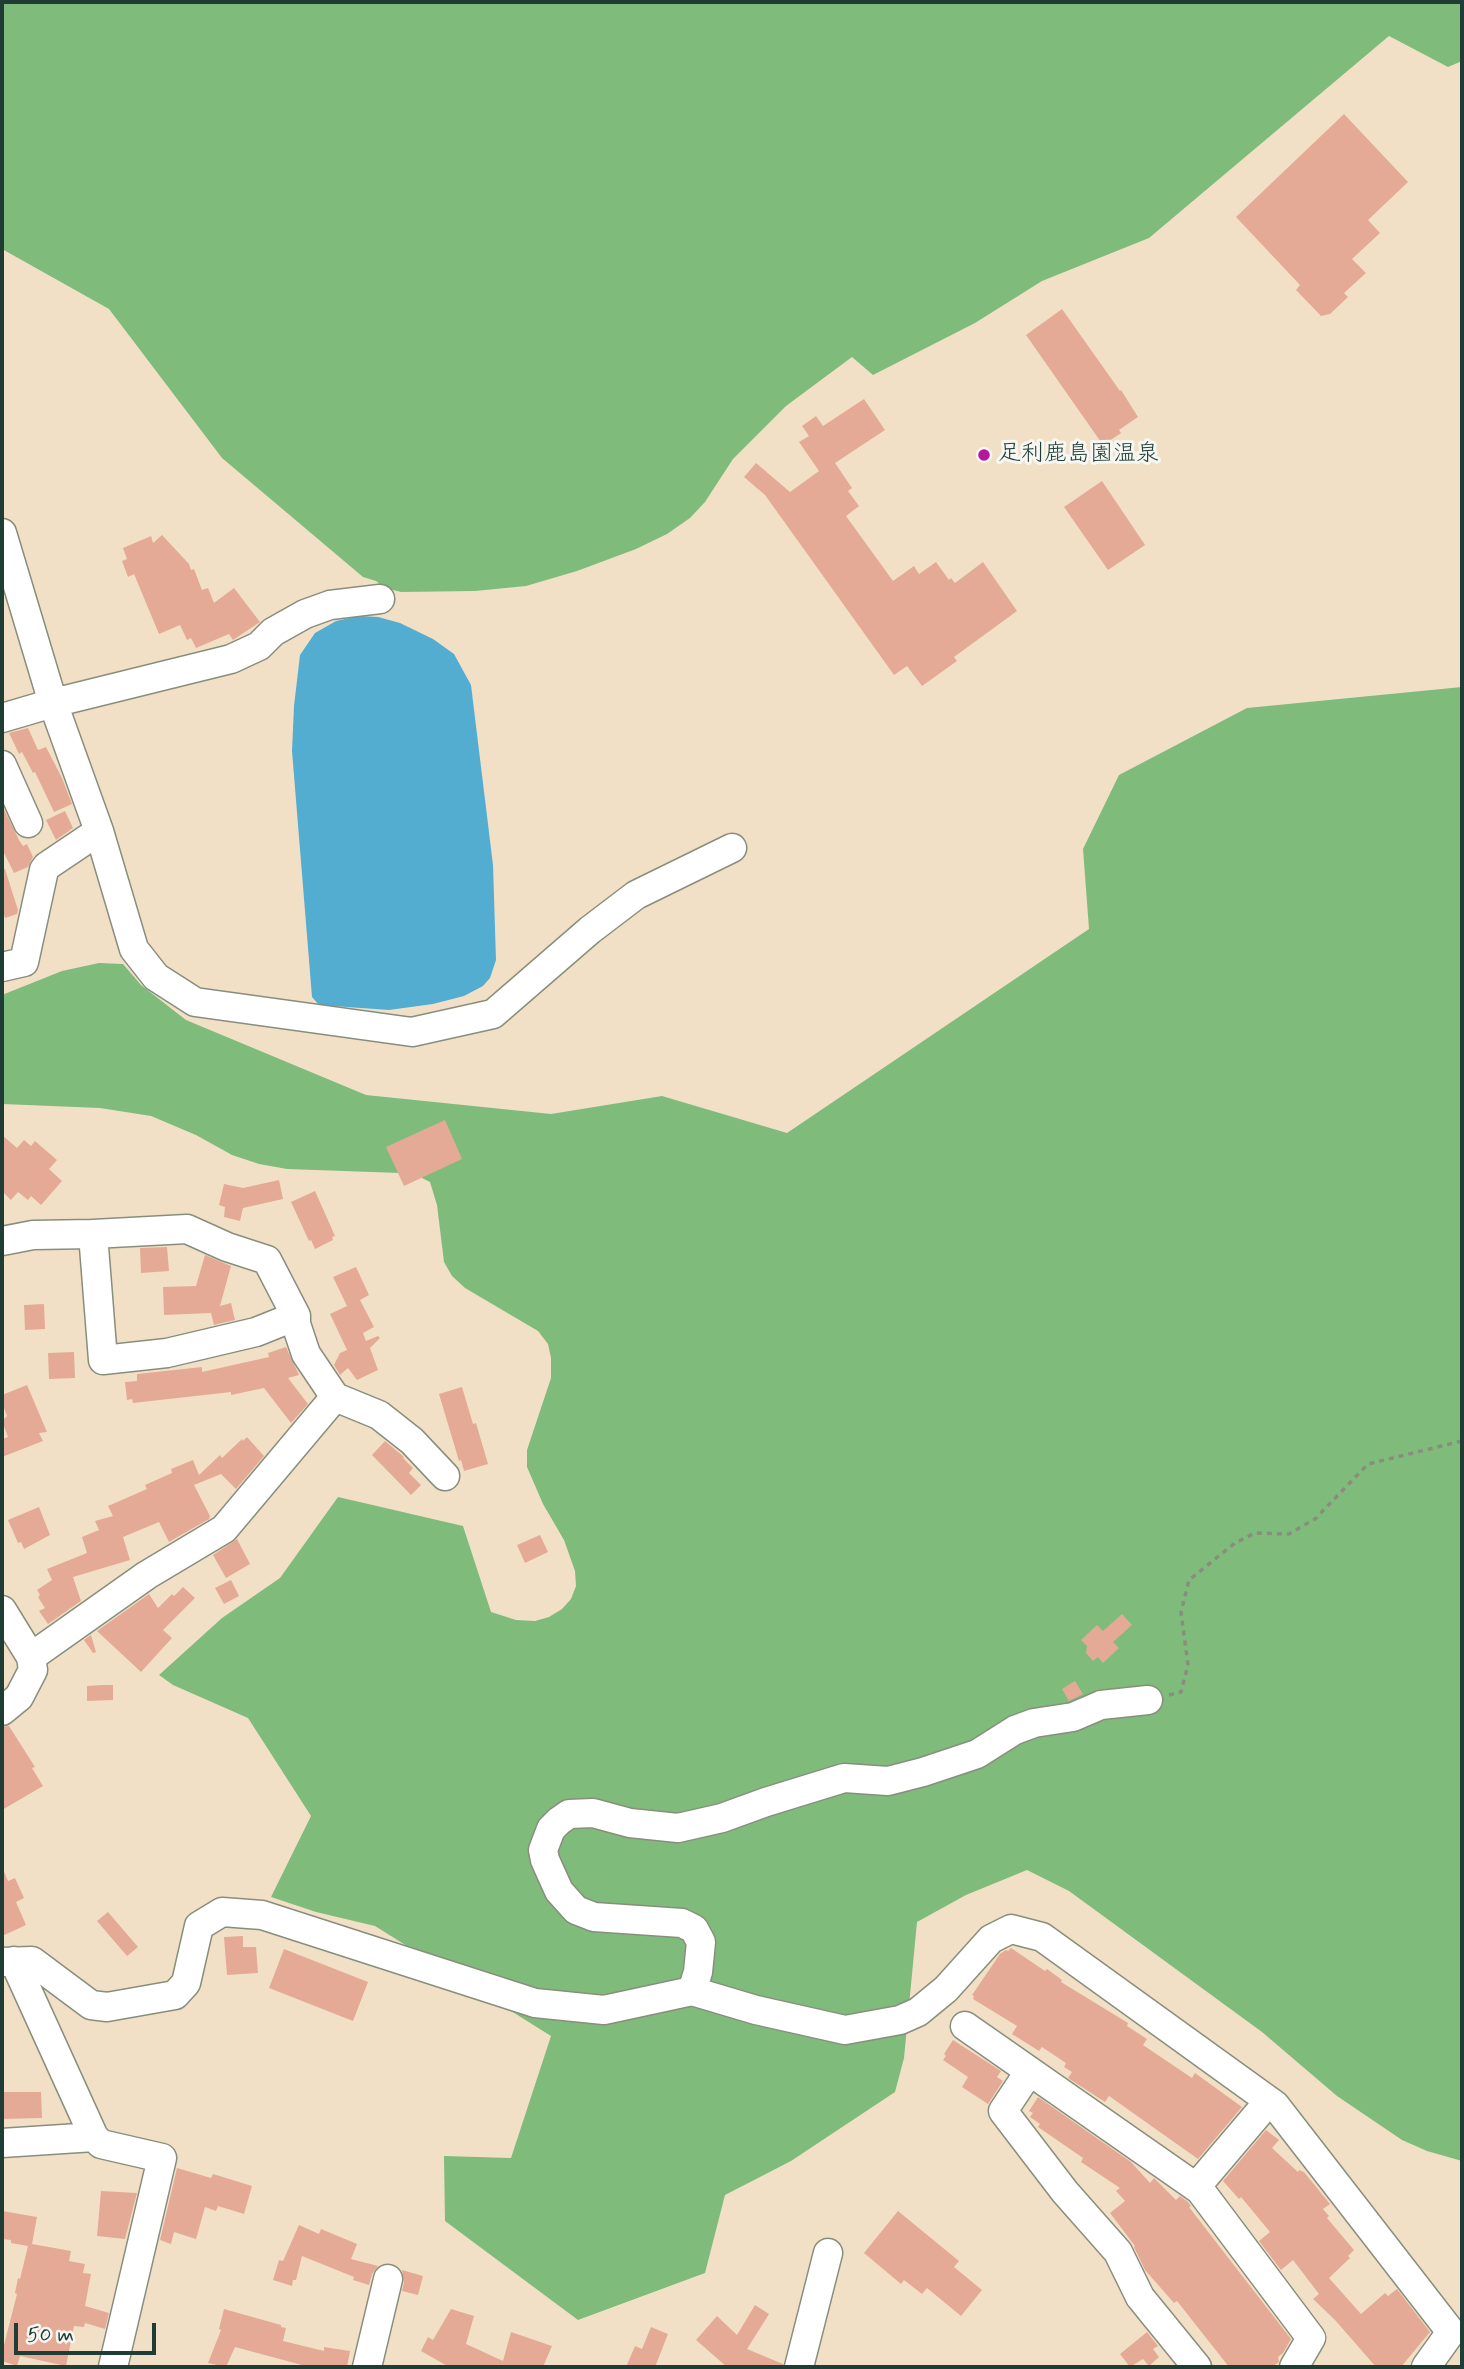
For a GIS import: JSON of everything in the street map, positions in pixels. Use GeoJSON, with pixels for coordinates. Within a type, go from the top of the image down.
{"type":"FeatureCollection","features":[{"type":"Feature","properties":{"kind":"street"},"geometry":{"type":"LineString","coordinates":[[2,533],[53,702],[99,831],[134,949],[156,977],[195,1002],[412,1032],[493,1014],[590,930],[636,895],[732,848]]}},
{"type":"Feature","properties":{"kind":"street"},"geometry":{"type":"LineString","coordinates":[[2,718],[53,702],[224,661],[259,646],[273,632],[305,614],[330,605],[380,599]]}},
{"type":"Feature","properties":{"kind":"street"},"geometry":{"type":"LineString","coordinates":[[2,765],[28,823]]}},
{"type":"Feature","properties":{"kind":"street"},"geometry":{"type":"LineString","coordinates":[[2,967],[24,962],[44,870],[99,831]]}},
{"type":"Feature","properties":{"kind":"street"},"geometry":{"type":"LineString","coordinates":[[2,1241],[33,1235],[187,1229],[227,1247],[267,1260],[296,1316],[306,1354],[335,1397],[379,1415],[412,1441],[445,1476]]}},
{"type":"Feature","properties":{"kind":"street"},"geometry":{"type":"LineString","coordinates":[[93,1234],[103,1360],[167,1353],[256,1332],[296,1316]]}},
{"type":"Feature","properties":{"kind":"street"},"geometry":{"type":"LineString","coordinates":[[31,1657],[148,1575],[224,1529],[335,1397]]}},
{"type":"Feature","properties":{"kind":"street"},"geometry":{"type":"LineString","coordinates":[[2,1610],[31,1657],[33,1670],[19,1697],[2,1710]]}},
{"type":"Feature","properties":{"kind":"street"},"geometry":{"type":"LineString","coordinates":[[692,1991],[698,1972],[701,1942],[694,1929],[682,1923],[594,1917],[576,1910],[559,1891],[543,1850],[551,1829],[559,1821],[569,1814],[593,1813],[630,1823],[678,1828],[722,1818],[844,1778],[888,1781],[923,1772],[977,1754],[1015,1730],[1034,1723],[1073,1717],[1101,1705],[1148,1700]]}},
{"type":"Feature","properties":{"kind":"street"},"geometry":{"type":"LineString","coordinates":[[113,2367],[162,2158],[101,2144],[94,2137],[8,1962],[32,1961],[91,2005],[107,2007],[175,1995],[186,1983],[199,1926],[222,1912],[262,1915],[535,2003],[604,2010],[692,1991],[756,2010],[845,2030],[900,2020],[918,2012],[946,1989],[991,1939],[1011,1929],[1042,1937],[1275,2105],[1451,2332],[1426,2367]]}},
{"type":"Feature","properties":{"kind":"street"},"geometry":{"type":"LineString","coordinates":[[965,2026],[1196,2187],[1311,2338],[1294,2367]]}},
{"type":"Feature","properties":{"kind":"street"},"geometry":{"type":"LineString","coordinates":[[1029,2072],[1003,2111],[1065,2192],[1118,2252],[1140,2297],[1197,2367]]}},
{"type":"Feature","properties":{"kind":"street"},"geometry":{"type":"LineString","coordinates":[[1196,2187],[1269,2101]]}},
{"type":"Feature","properties":{"kind":"street"},"geometry":{"type":"LineString","coordinates":[[2,2143],[94,2137]]}},
{"type":"Feature","properties":{"kind":"street"},"geometry":{"type":"LineString","coordinates":[[799,2367],[828,2253]]}},
{"type":"Feature","properties":{"kind":"street"},"geometry":{"type":"LineString","coordinates":[[367,2367],[388,2279]]}},
{"type":"Feature","properties":{"kind":"path"},"geometry":{"type":"LineString","coordinates":[[1148,1700],[1181,1692],[1188,1665],[1181,1612],[1189,1580],[1235,1543],[1255,1533],[1289,1534],[1315,1519],[1368,1464],[1462,1441]]}},
{"type":"Feature","properties":{"kind":"green space"},"geometry":{"type":"Polygon","coordinates":[[[2,2],[1462,2],[1462,61],[1448,67],[1389,36],[1149,238],[1042,281],[975,323],[873,375],[852,357],[786,406],[733,459],[705,502],[690,518],[667,534],[577,571],[526,586],[475,591],[401,592],[385,588],[376,581],[363,577],[222,458],[109,309],[2,249],[2,2]]]}},
{"type":"Feature","properties":{"kind":"green space"},"geometry":{"type":"Polygon","coordinates":[[[1462,687],[1462,2161],[1427,2151],[1402,2140],[1337,2096],[1262,2032],[1069,1891],[1027,1870],[966,1895],[917,1922],[904,2058],[895,2092],[791,2161],[725,2195],[705,2273],[578,2320],[445,2221],[444,2156],[511,2158],[551,2036],[375,1926],[316,1912],[271,1897],[311,1816],[248,1718],[173,1685],[159,1675],[222,1618],[280,1578],[338,1497],[463,1526],[491,1612],[516,1620],[535,1621],[562,1609],[571,1599],[576,1586],[575,1571],[564,1540],[543,1504],[527,1467],[527,1450],[551,1378],[548,1344],[538,1331],[465,1288],[452,1276],[444,1262],[437,1205],[430,1182],[420,1177],[400,1173],[287,1169],[232,1155],[196,1135],[151,1116],[100,1108],[2,1104],[2,995],[62,971],[99,963],[123,964],[141,985],[186,1020],[366,1095],[551,1114],[662,1096],[787,1133],[1089,929],[1083,849],[1119,775],[1247,708],[1462,687]]]}},
{"type":"Feature","properties":{"kind":"water"},"geometry":{"type":"Polygon","coordinates":[[[359,616],[378,617],[400,623],[433,639],[454,654],[471,685],[493,865],[496,960],[490,978],[483,986],[464,996],[433,1004],[389,1010],[319,1005],[312,997],[292,751],[300,655],[315,633],[336,621],[359,616]]]}},
{"type":"Feature","properties":{"kind":"building"},"geometry":{"type":"Polygon","coordinates":[[[1344,114],[1408,182],[1368,220],[1380,233],[1352,259],[1366,273],[1344,293],[1348,297],[1330,314],[1321,316],[1296,290],[1300,285],[1236,217],[1344,114]]]}},
{"type":"Feature","properties":{"kind":"building"},"geometry":{"type":"Polygon","coordinates":[[[1062,309],[1138,417],[1103,445],[1026,335],[1062,309]]]}},
{"type":"Feature","properties":{"kind":"building"},"geometry":{"type":"Polygon","coordinates":[[[864,399],[885,430],[835,463],[852,488],[848,491],[859,506],[846,516],[893,581],[914,566],[919,574],[936,562],[949,580],[951,578],[955,583],[983,562],[1017,611],[954,657],[957,661],[922,686],[907,666],[894,675],[765,495],[744,477],[756,463],[790,492],[819,471],[799,442],[809,436],[802,426],[816,416],[823,426],[864,399]]]}},
{"type":"Feature","properties":{"kind":"building"},"geometry":{"type":"Polygon","coordinates":[[[1102,481],[1145,545],[1108,570],[1064,507],[1102,481]]]}},
{"type":"Feature","properties":{"kind":"building"},"geometry":{"type":"Polygon","coordinates":[[[162,535],[189,564],[191,570],[194,569],[202,590],[208,588],[214,603],[234,588],[260,622],[233,640],[229,634],[196,648],[191,638],[187,640],[180,625],[159,634],[134,574],[128,577],[122,561],[127,559],[123,548],[151,536],[153,543],[162,535]]]}},
{"type":"Feature","properties":{"kind":"building"},"geometry":{"type":"Polygon","coordinates":[[[28,728],[38,750],[46,747],[72,804],[54,812],[35,772],[33,773],[22,752],[19,754],[9,733],[28,728]]]}},
{"type":"Feature","properties":{"kind":"building"},"geometry":{"type":"Polygon","coordinates":[[[2,805],[19,840],[23,846],[27,844],[33,857],[28,867],[14,873],[2,849],[2,805]]]}},
{"type":"Feature","properties":{"kind":"building"},"geometry":{"type":"Polygon","coordinates":[[[65,811],[73,828],[56,840],[46,820],[65,811]]]}},
{"type":"Feature","properties":{"kind":"building"},"geometry":{"type":"Polygon","coordinates":[[[2,869],[5,869],[18,910],[17,914],[5,918],[2,908],[2,869]]]}},
{"type":"Feature","properties":{"kind":"building"},"geometry":{"type":"Polygon","coordinates":[[[445,1120],[462,1159],[404,1186],[386,1147],[445,1120]]]}},
{"type":"Feature","properties":{"kind":"building"},"geometry":{"type":"Polygon","coordinates":[[[2,1135],[17,1148],[24,1140],[31,1146],[35,1141],[57,1160],[49,1169],[62,1181],[41,1205],[31,1196],[28,1200],[18,1192],[11,1200],[2,1191],[2,1135]]]}},
{"type":"Feature","properties":{"kind":"building"},"geometry":{"type":"Polygon","coordinates":[[[279,1180],[283,1199],[243,1208],[240,1221],[224,1217],[225,1207],[219,1205],[224,1184],[243,1188],[279,1180]]]}},
{"type":"Feature","properties":{"kind":"building"},"geometry":{"type":"Polygon","coordinates":[[[315,1191],[335,1236],[332,1237],[333,1240],[315,1249],[291,1202],[315,1191]]]}},
{"type":"Feature","properties":{"kind":"building"},"geometry":{"type":"Polygon","coordinates":[[[167,1247],[169,1271],[141,1273],[140,1248],[167,1247]]]}},
{"type":"Feature","properties":{"kind":"building"},"geometry":{"type":"Polygon","coordinates":[[[205,1255],[231,1266],[220,1306],[231,1303],[235,1320],[214,1325],[211,1313],[164,1315],[163,1287],[196,1286],[205,1255]]]}},
{"type":"Feature","properties":{"kind":"building"},"geometry":{"type":"Polygon","coordinates":[[[356,1267],[369,1295],[360,1300],[374,1327],[363,1333],[366,1341],[378,1336],[380,1338],[370,1348],[378,1370],[357,1380],[348,1368],[340,1375],[334,1365],[340,1353],[347,1350],[330,1314],[347,1306],[333,1277],[356,1267]]]}},
{"type":"Feature","properties":{"kind":"building"},"geometry":{"type":"Polygon","coordinates":[[[44,1304],[45,1329],[25,1330],[24,1305],[44,1304]]]}},
{"type":"Feature","properties":{"kind":"building"},"geometry":{"type":"Polygon","coordinates":[[[286,1347],[299,1375],[288,1378],[308,1404],[291,1423],[264,1388],[231,1395],[231,1392],[133,1403],[132,1399],[127,1400],[125,1382],[137,1381],[137,1374],[202,1367],[202,1372],[269,1357],[268,1353],[286,1347]]]}},
{"type":"Feature","properties":{"kind":"building"},"geometry":{"type":"Polygon","coordinates":[[[74,1352],[75,1378],[49,1379],[48,1353],[74,1352]]]}},
{"type":"Feature","properties":{"kind":"building"},"geometry":{"type":"Polygon","coordinates":[[[27,1385],[47,1432],[39,1433],[43,1441],[2,1457],[2,1439],[8,1437],[2,1421],[7,1416],[2,1395],[27,1385]]]}},
{"type":"Feature","properties":{"kind":"building"},"geometry":{"type":"Polygon","coordinates":[[[462,1387],[488,1464],[464,1471],[439,1394],[462,1387]]]}},
{"type":"Feature","properties":{"kind":"building"},"geometry":{"type":"Polygon","coordinates":[[[247,1437],[264,1456],[236,1489],[221,1474],[194,1485],[210,1516],[209,1519],[169,1542],[159,1522],[123,1537],[130,1560],[73,1577],[81,1601],[48,1624],[39,1611],[45,1608],[37,1590],[52,1580],[47,1569],[87,1553],[82,1537],[99,1530],[95,1521],[113,1516],[108,1506],[147,1489],[145,1485],[172,1473],[171,1469],[193,1460],[199,1475],[220,1455],[222,1458],[247,1437]]]}},
{"type":"Feature","properties":{"kind":"building"},"geometry":{"type":"Polygon","coordinates":[[[385,1441],[413,1468],[409,1473],[421,1485],[411,1495],[372,1455],[385,1441]]]}},
{"type":"Feature","properties":{"kind":"building"},"geometry":{"type":"Polygon","coordinates":[[[39,1507],[50,1535],[24,1549],[21,1542],[18,1543],[8,1520],[39,1507]]]}},
{"type":"Feature","properties":{"kind":"building"},"geometry":{"type":"Polygon","coordinates":[[[540,1535],[548,1552],[525,1563],[517,1545],[540,1535]]]}},
{"type":"Feature","properties":{"kind":"building"},"geometry":{"type":"Polygon","coordinates":[[[237,1539],[250,1564],[226,1578],[213,1555],[237,1539]]]}},
{"type":"Feature","properties":{"kind":"building"},"geometry":{"type":"Polygon","coordinates":[[[231,1580],[239,1596],[224,1604],[215,1588],[231,1580]]]}},
{"type":"Feature","properties":{"kind":"building"},"geometry":{"type":"Polygon","coordinates":[[[183,1587],[195,1598],[163,1630],[172,1638],[141,1672],[97,1631],[149,1594],[158,1608],[183,1587]]]}},
{"type":"Feature","properties":{"kind":"building"},"geometry":{"type":"Polygon","coordinates":[[[1122,1614],[1132,1625],[1113,1642],[1119,1648],[1103,1663],[1098,1657],[1093,1661],[1086,1653],[1087,1646],[1081,1640],[1097,1625],[1103,1631],[1122,1614]]]}},
{"type":"Feature","properties":{"kind":"building"},"geometry":{"type":"Polygon","coordinates":[[[91,1635],[96,1652],[93,1653],[84,1640],[91,1635]]]}},
{"type":"Feature","properties":{"kind":"building"},"geometry":{"type":"Polygon","coordinates":[[[1075,1681],[1083,1694],[1069,1701],[1062,1689],[1075,1681]]]}},
{"type":"Feature","properties":{"kind":"building"},"geometry":{"type":"Polygon","coordinates":[[[113,1685],[113,1700],[87,1701],[87,1686],[113,1685]]]}},
{"type":"Feature","properties":{"kind":"building"},"geometry":{"type":"Polygon","coordinates":[[[9,1726],[35,1767],[32,1768],[43,1786],[2,1810],[2,1727],[9,1726]]]}},
{"type":"Feature","properties":{"kind":"building"},"geometry":{"type":"Polygon","coordinates":[[[2,1867],[8,1881],[15,1878],[24,1898],[16,1902],[26,1925],[2,1936],[2,1867]]]}},
{"type":"Feature","properties":{"kind":"building"},"geometry":{"type":"Polygon","coordinates":[[[108,1912],[138,1947],[127,1956],[97,1921],[108,1912]]]}},
{"type":"Feature","properties":{"kind":"building"},"geometry":{"type":"Polygon","coordinates":[[[243,1936],[243,1947],[256,1947],[258,1973],[227,1975],[224,1937],[243,1936]]]}},
{"type":"Feature","properties":{"kind":"building"},"geometry":{"type":"Polygon","coordinates":[[[1011,1948],[1128,2023],[1127,2026],[1147,2039],[1143,2045],[1192,2078],[1195,2073],[1242,2107],[1198,2159],[1109,2096],[1105,2102],[1068,2078],[1072,2072],[1064,2067],[1066,2063],[1042,2047],[1039,2051],[1012,2034],[1017,2026],[973,1999],[972,1995],[1000,1954],[1011,1948]]]}},
{"type":"Feature","properties":{"kind":"building"},"geometry":{"type":"Polygon","coordinates":[[[284,1949],[368,1982],[353,2021],[269,1988],[284,1949]]]}},
{"type":"Feature","properties":{"kind":"building"},"geometry":{"type":"Polygon","coordinates":[[[953,2040],[1001,2071],[997,2077],[1003,2081],[988,2104],[962,2087],[968,2077],[943,2060],[953,2040]]]}},
{"type":"Feature","properties":{"kind":"building"},"geometry":{"type":"Polygon","coordinates":[[[2,2092],[41,2092],[42,2118],[2,2119],[2,2092]]]}},
{"type":"Feature","properties":{"kind":"building"},"geometry":{"type":"Polygon","coordinates":[[[1038,2097],[1131,2162],[1150,2183],[1154,2178],[1176,2200],[1180,2196],[1188,2202],[1191,2206],[1189,2207],[1291,2339],[1278,2357],[1279,2362],[1272,2367],[1229,2367],[1177,2301],[1174,2303],[1145,2270],[1135,2246],[1110,2213],[1125,2201],[1116,2191],[1120,2188],[1081,2162],[1083,2158],[1038,2127],[1040,2124],[1030,2117],[1033,2113],[1029,2111],[1038,2097]]]}},
{"type":"Feature","properties":{"kind":"building"},"geometry":{"type":"Polygon","coordinates":[[[1266,2130],[1279,2140],[1272,2148],[1298,2172],[1304,2172],[1330,2204],[1323,2209],[1329,2216],[1327,2218],[1354,2250],[1348,2256],[1350,2258],[1329,2278],[1361,2314],[1385,2293],[1388,2296],[1397,2289],[1430,2332],[1401,2367],[1376,2367],[1313,2299],[1319,2294],[1293,2260],[1281,2270],[1259,2241],[1270,2232],[1241,2197],[1239,2199],[1223,2181],[1266,2130]]]}},
{"type":"Feature","properties":{"kind":"building"},"geometry":{"type":"Polygon","coordinates":[[[177,2168],[211,2178],[213,2174],[252,2186],[244,2214],[218,2206],[216,2211],[205,2207],[196,2239],[174,2232],[171,2244],[160,2240],[177,2168]]]}},
{"type":"Feature","properties":{"kind":"building"},"geometry":{"type":"Polygon","coordinates":[[[101,2191],[137,2193],[125,2239],[97,2236],[101,2191]]]}},
{"type":"Feature","properties":{"kind":"building"},"geometry":{"type":"Polygon","coordinates":[[[2,2211],[37,2217],[32,2244],[71,2251],[69,2261],[85,2264],[83,2273],[91,2274],[85,2306],[109,2313],[105,2329],[85,2323],[84,2327],[74,2326],[66,2366],[20,2356],[17,2366],[2,2361],[18,2278],[20,2279],[28,2246],[2,2239],[2,2211]]]}},
{"type":"Feature","properties":{"kind":"building"},"geometry":{"type":"Polygon","coordinates":[[[898,2211],[959,2261],[954,2267],[982,2290],[961,2316],[927,2288],[922,2294],[904,2280],[901,2284],[864,2253],[898,2211]]]}},
{"type":"Feature","properties":{"kind":"building"},"geometry":{"type":"Polygon","coordinates":[[[299,2225],[319,2234],[321,2229],[357,2244],[351,2259],[378,2266],[369,2285],[302,2256],[292,2286],[273,2280],[279,2260],[283,2261],[299,2225]]]}},
{"type":"Feature","properties":{"kind":"building"},"geometry":{"type":"Polygon","coordinates":[[[402,2270],[423,2276],[418,2295],[402,2291],[402,2270]]]}},
{"type":"Feature","properties":{"kind":"building"},"geometry":{"type":"Polygon","coordinates":[[[755,2305],[769,2314],[747,2349],[783,2364],[783,2367],[727,2367],[696,2340],[717,2316],[737,2335],[755,2305]]]}},
{"type":"Feature","properties":{"kind":"building"},"geometry":{"type":"Polygon","coordinates":[[[224,2309],[281,2325],[286,2328],[283,2341],[324,2351],[324,2347],[350,2351],[347,2367],[301,2367],[302,2365],[235,2347],[226,2367],[208,2363],[221,2330],[219,2329],[224,2309]]]}},
{"type":"Feature","properties":{"kind":"building"},"geometry":{"type":"Polygon","coordinates":[[[451,2309],[474,2316],[466,2344],[503,2361],[511,2332],[552,2346],[543,2367],[449,2367],[421,2351],[428,2337],[433,2340],[451,2309]]]}},
{"type":"Feature","properties":{"kind":"building"},"geometry":{"type":"Polygon","coordinates":[[[651,2327],[668,2334],[655,2367],[626,2367],[635,2346],[642,2349],[651,2327]]]}},
{"type":"Feature","properties":{"kind":"building"},"geometry":{"type":"Polygon","coordinates":[[[1147,2332],[1158,2346],[1153,2349],[1159,2357],[1149,2366],[1143,2359],[1130,2367],[1120,2354],[1147,2332]]]}},
{"type":"Feature","properties":{"kind":"place","name":"足利鹿島園温泉"},"geometry":{"type":"Point","coordinates":[984,455]}}]}
